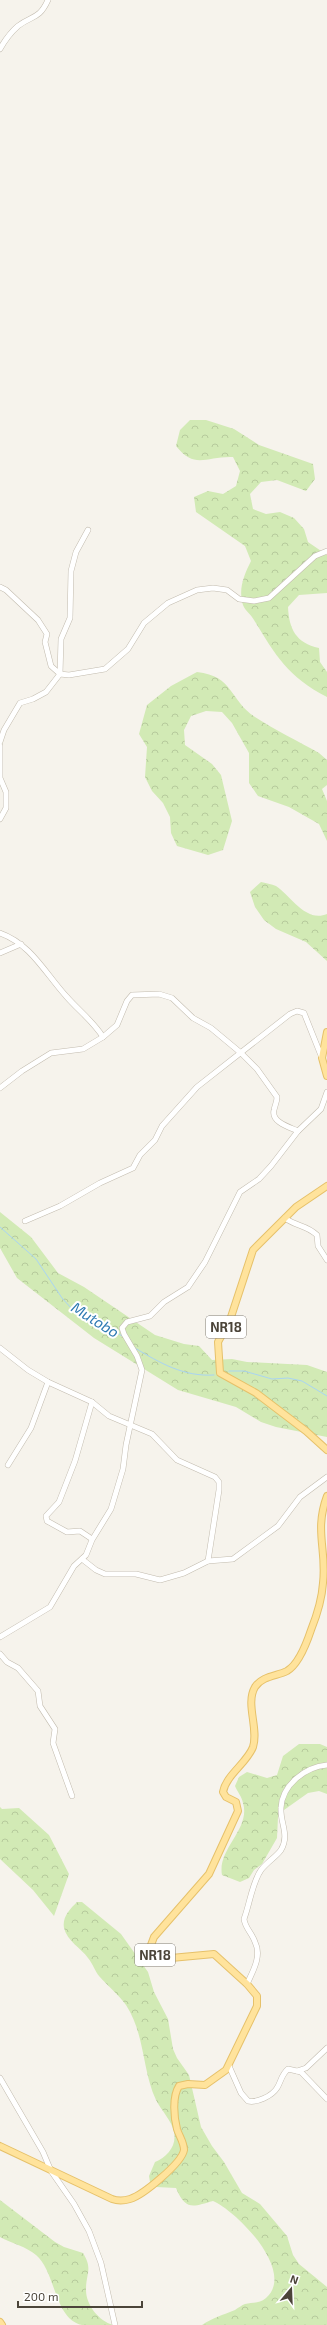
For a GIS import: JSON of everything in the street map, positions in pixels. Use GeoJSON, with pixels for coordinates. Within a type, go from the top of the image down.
{"type":"FeatureCollection","features":[{"type":"Feature","properties":{"kind":"main road"},"geometry":{"type":"LineString","coordinates":[[327,1032],[322,1058],[327,1076]]}},
{"type":"Feature","properties":{"kind":"main road","name":"NR18"},"geometry":{"type":"LineString","coordinates":[[327,1186],[304,1200],[285,1218],[252,1254],[230,1320],[218,1342],[220,1373],[256,1393],[306,1431],[327,1450]]}},
{"type":"Feature","properties":{"kind":"main road","name":"NR18"},"geometry":{"type":"LineString","coordinates":[[0,2146],[112,2199],[118,2201],[132,2199],[181,2158],[184,2145],[177,2130],[175,2103],[176,2093],[179,2086],[188,2084],[205,2085],[229,2066],[257,2006],[257,1996],[247,1984],[214,1954],[166,1958],[155,1955],[151,1945],[154,1937],[209,1874],[238,1811],[238,1805],[224,1795],[224,1788],[249,1755],[253,1745],[252,1697],[255,1688],[264,1680],[288,1670],[297,1660],[312,1629],[324,1583],[320,1536],[321,1516],[327,1496]]}},
{"type":"Feature","properties":{"kind":"street"},"geometry":{"type":"LineString","coordinates":[[0,49],[8,36],[19,25],[34,19],[44,10],[48,0]]}},
{"type":"Feature","properties":{"kind":"street"},"geometry":{"type":"LineString","coordinates":[[0,742],[4,730],[20,703],[33,699],[46,692],[60,674],[61,639],[70,618],[72,570],[76,552],[88,530]]}},
{"type":"Feature","properties":{"kind":"street"},"geometry":{"type":"LineString","coordinates":[[0,587],[6,590],[38,620],[48,634],[45,642],[51,666],[60,674],[69,675],[105,669],[128,649],[144,623],[168,603],[182,596],[197,590],[213,588],[227,590],[238,599],[254,601],[269,598],[315,556],[327,551]]}},
{"type":"Feature","properties":{"kind":"street"},"geometry":{"type":"LineString","coordinates":[[0,746],[0,778],[6,798],[6,808],[0,819]]}},
{"type":"Feature","properties":{"kind":"street"},"geometry":{"type":"LineString","coordinates":[[0,933],[21,944],[40,962],[74,1004],[97,1027],[103,1037]]}},
{"type":"Feature","properties":{"kind":"street"},"geometry":{"type":"LineString","coordinates":[[0,953],[21,944]]}},
{"type":"Feature","properties":{"kind":"street"},"geometry":{"type":"LineString","coordinates":[[0,1088],[22,1071],[51,1053],[83,1049],[103,1037],[117,1025],[130,997],[136,995],[158,994],[172,998],[193,1018],[211,1028],[241,1053],[257,1069],[277,1097],[273,1110],[275,1118],[286,1126],[298,1131]]}},
{"type":"Feature","properties":{"kind":"street"},"geometry":{"type":"LineString","coordinates":[[25,1221],[60,1206],[100,1182],[132,1168],[140,1155],[155,1140],[162,1126],[197,1088],[276,1023],[297,1011],[304,1013],[307,1018],[322,1058]]}},
{"type":"Feature","properties":{"kind":"street"},"geometry":{"type":"LineString","coordinates":[[0,1637],[50,1607],[74,1566],[86,1555],[92,1539],[111,1509],[123,1469],[130,1424],[137,1399],[142,1365],[122,1328],[127,1322],[150,1316],[164,1302],[188,1287],[205,1262],[240,1192],[262,1177],[298,1131],[321,1109],[327,1092]]}},
{"type":"Feature","properties":{"kind":"street"},"geometry":{"type":"LineString","coordinates":[[285,1218],[293,1224],[308,1227],[317,1235],[318,1246],[327,1260]]}},
{"type":"Feature","properties":{"kind":"street"},"geometry":{"type":"LineString","coordinates":[[0,1348],[28,1370],[48,1382],[92,1402],[109,1416],[130,1424],[157,1438],[176,1460],[211,1474],[219,1482],[208,1561]]}},
{"type":"Feature","properties":{"kind":"street"},"geometry":{"type":"LineString","coordinates":[[8,1464],[31,1428],[48,1382]]}},
{"type":"Feature","properties":{"kind":"street"},"geometry":{"type":"LineString","coordinates":[[92,1402],[75,1461],[59,1502],[46,1516],[47,1521],[59,1528],[70,1532],[80,1531],[92,1539]]}},
{"type":"Feature","properties":{"kind":"street"},"geometry":{"type":"LineString","coordinates":[[82,1559],[96,1570],[106,1574],[136,1574],[160,1580],[184,1573],[208,1561],[232,1559],[278,1526],[300,1497],[327,1477]]}},
{"type":"Feature","properties":{"kind":"street"},"geometry":{"type":"LineString","coordinates":[[320,1536],[327,1538]]}},
{"type":"Feature","properties":{"kind":"street"},"geometry":{"type":"LineString","coordinates":[[0,1654],[7,1662],[18,1668],[38,1691],[40,1706],[55,1729],[53,1743],[72,1796]]}},
{"type":"Feature","properties":{"kind":"street"},"geometry":{"type":"LineString","coordinates":[[247,1984],[255,1967],[258,1952],[255,1941],[244,1924],[244,1919],[258,1876],[267,1863],[281,1850],[284,1843],[286,1832],[281,1808],[285,1794],[290,1783],[300,1776],[327,1765]]}},
{"type":"Feature","properties":{"kind":"street"},"geometry":{"type":"LineString","coordinates":[[297,2071],[306,2068],[327,2048]]}},
{"type":"Feature","properties":{"kind":"street"},"geometry":{"type":"LineString","coordinates":[[229,2066],[241,2093],[245,2099],[252,2102],[271,2094],[277,2088],[284,2073],[288,2069],[297,2071],[318,2088],[327,2099]]}},
{"type":"Feature","properties":{"kind":"street"},"geometry":{"type":"LineString","coordinates":[[0,2078],[43,2152],[51,2170],[90,2231],[101,2263],[115,2325]]}},
{"type":"Feature","properties":{"kind":"green space"},"geometry":{"type":"Polygon","coordinates":[[[190,420],[206,420],[234,429],[259,445],[313,464],[315,479],[306,491],[277,480],[261,482],[250,494],[253,509],[266,514],[280,512],[294,518],[304,529],[308,542],[327,555],[327,593],[299,595],[288,607],[290,622],[295,634],[305,643],[319,648],[320,662],[327,672],[327,697],[302,682],[284,664],[276,655],[253,618],[244,607],[241,588],[251,561],[245,546],[196,512],[194,497],[208,491],[223,494],[236,486],[240,471],[233,457],[195,460],[189,458],[176,446],[180,430],[190,420]]]}},
{"type":"Feature","properties":{"kind":"green space"},"geometry":{"type":"Polygon","coordinates":[[[197,672],[209,674],[218,678],[225,684],[240,703],[255,717],[319,753],[327,760],[327,785],[322,789],[327,801],[327,841],[319,824],[289,807],[258,796],[249,783],[249,753],[232,723],[222,712],[206,711],[191,716],[184,730],[185,745],[212,764],[221,775],[232,821],[223,850],[208,855],[177,846],[171,833],[170,817],[163,803],[152,791],[145,777],[147,747],[139,734],[147,705],[171,686],[197,672]]]}},
{"type":"Feature","properties":{"kind":"green space"},"geometry":{"type":"Polygon","coordinates":[[[261,882],[276,886],[299,907],[312,915],[319,916],[327,914],[327,961],[306,942],[276,929],[264,920],[255,907],[250,892],[261,882]]]}},
{"type":"Feature","properties":{"kind":"green space"},"geometry":{"type":"Polygon","coordinates":[[[0,1212],[31,1237],[58,1273],[84,1287],[155,1335],[184,1344],[199,1346],[212,1360],[232,1359],[247,1362],[307,1365],[327,1372],[327,1437],[276,1427],[261,1422],[236,1407],[178,1390],[94,1338],[17,1278],[0,1248],[0,1212]]]}},
{"type":"Feature","properties":{"kind":"green space"},"geometry":{"type":"Polygon","coordinates":[[[299,1744],[320,1744],[327,1747],[327,1794],[319,1791],[308,1793],[284,1810],[278,1817],[277,1838],[262,1864],[254,1870],[249,1878],[240,1882],[222,1875],[224,1856],[239,1830],[244,1812],[241,1796],[235,1786],[239,1777],[247,1772],[267,1778],[277,1775],[283,1756],[299,1744]]]}},
{"type":"Feature","properties":{"kind":"green space"},"geometry":{"type":"Polygon","coordinates":[[[0,1807],[2,1809],[19,1808],[49,1835],[69,1874],[54,1916],[33,1890],[0,1859],[0,1807]]]}},
{"type":"Feature","properties":{"kind":"green space"},"geometry":{"type":"Polygon","coordinates":[[[77,1902],[82,1902],[121,1934],[148,1972],[154,1992],[168,2019],[173,2049],[177,2058],[189,2075],[201,2127],[242,2193],[260,2204],[287,2236],[293,2255],[299,2264],[327,2287],[327,2325],[202,2325],[214,2318],[235,2310],[244,2304],[258,2302],[266,2298],[273,2287],[274,2273],[269,2259],[260,2244],[249,2230],[224,2207],[213,2201],[196,2205],[187,2204],[183,2201],[176,2188],[156,2187],[150,2182],[149,2176],[155,2162],[167,2154],[174,2142],[175,2137],[173,2128],[156,2100],[151,2088],[137,2028],[126,2005],[99,1976],[85,1954],[71,1941],[66,1933],[64,1928],[65,1917],[69,1910],[77,1902]]]}},
{"type":"Feature","properties":{"kind":"green space"},"geometry":{"type":"Polygon","coordinates":[[[0,2200],[55,2242],[64,2247],[83,2253],[88,2263],[86,2290],[88,2301],[98,2316],[113,2325],[82,2325],[73,2321],[66,2314],[60,2305],[48,2272],[43,2263],[36,2255],[24,2247],[0,2237],[0,2200]]]}},
{"type":"Feature","properties":{"kind":"waterway","name":"Mutobo"},"geometry":{"type":"LineString","coordinates":[[0,1227],[36,1259],[62,1298],[72,1309],[99,1321],[122,1336]]}},
{"type":"Feature","properties":{"kind":"waterway","name":"Mutobo"},"geometry":{"type":"LineString","coordinates":[[135,1348],[173,1368],[193,1374],[214,1375]]}},
{"type":"Feature","properties":{"kind":"waterway","name":"Mutobo"},"geometry":{"type":"LineString","coordinates":[[229,1371],[244,1371],[272,1379],[288,1378],[302,1381],[327,1396]]}}]}
